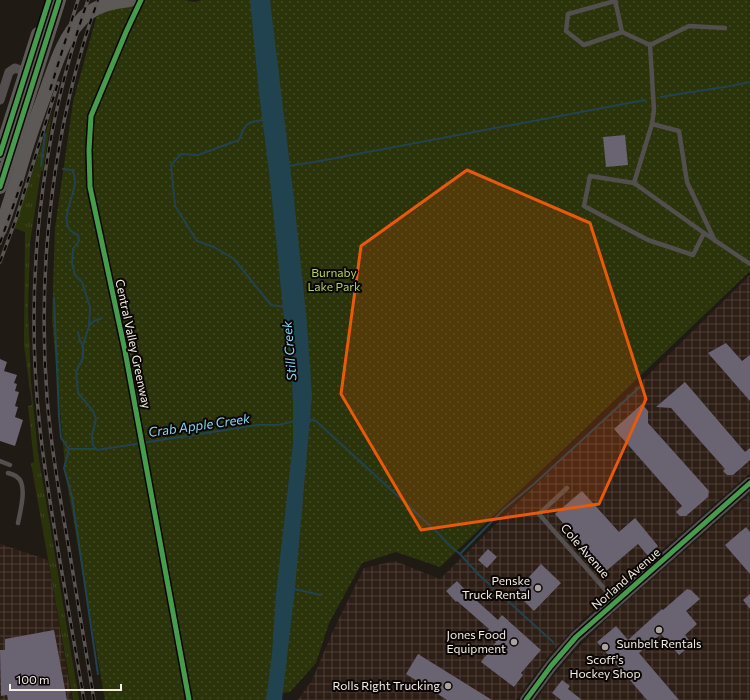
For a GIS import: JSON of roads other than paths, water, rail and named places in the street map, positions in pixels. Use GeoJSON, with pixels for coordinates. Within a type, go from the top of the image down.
{"type":"FeatureCollection","features":[{"type":"Feature","properties":{"kind":"main road"},"geometry":{"type":"LineString","coordinates":[[0,154],[49,0]]}},
{"type":"Feature","properties":{"kind":"main road"},"geometry":{"type":"LineString","coordinates":[[0,187],[59,0]]}},
{"type":"Feature","properties":{"kind":"main road"},"geometry":{"type":"LineString","coordinates":[[0,230],[25,150],[54,71],[73,28],[95,9],[108,4],[130,0]]}},
{"type":"Feature","properties":{"kind":"street"},"geometry":{"type":"LineString","coordinates":[[0,100],[9,72],[15,68],[26,72]]}},
{"type":"Feature","properties":{"kind":"street","name":"Norland Avenue"},"geometry":{"type":"LineString","coordinates":[[526,700],[551,666],[576,637],[750,484]]}},
{"type":"Feature","properties":{"kind":"lane"},"geometry":{"type":"LineString","coordinates":[[622,32],[615,0],[568,14],[566,31],[584,45],[622,32],[650,45]]}},
{"type":"Feature","properties":{"kind":"lane"},"geometry":{"type":"LineString","coordinates":[[650,45],[689,26],[725,28]]}},
{"type":"Feature","properties":{"kind":"lane"},"geometry":{"type":"LineString","coordinates":[[634,183],[652,124],[654,110],[650,45]]}},
{"type":"Feature","properties":{"kind":"lane"},"geometry":{"type":"LineString","coordinates":[[652,124],[679,131],[687,182],[715,241]]}},
{"type":"Feature","properties":{"kind":"lane"},"geometry":{"type":"LineString","coordinates":[[704,234],[694,255],[648,240],[584,206],[590,176],[634,183],[704,234],[750,264]]}},
{"type":"Feature","properties":{"kind":"lane"},"geometry":{"type":"LineString","coordinates":[[0,461],[10,465]]}},
{"type":"Feature","properties":{"kind":"lane"},"geometry":{"type":"LineString","coordinates":[[8,473],[17,477],[21,482],[23,493],[18,523]]}},
{"type":"Feature","properties":{"kind":"lane","name":"Cole Avenue"},"geometry":{"type":"LineString","coordinates":[[567,488],[539,514],[616,602]]}},
{"type":"Feature","properties":{"kind":"water"},"geometry":{"type":"Polygon","coordinates":[[[250,0],[270,0],[294,199],[307,323],[312,396],[295,589],[282,700],[266,700],[293,443],[291,360],[285,329],[250,0]]]}},
{"type":"Feature","properties":{"kind":"waterway"},"geometry":{"type":"LineString","coordinates":[[661,97],[750,82]]}},
{"type":"Feature","properties":{"kind":"waterway"},"geometry":{"type":"LineString","coordinates":[[288,166],[645,100]]}},
{"type":"Feature","properties":{"kind":"waterway"},"geometry":{"type":"LineString","coordinates":[[263,120],[247,125],[239,140],[198,155],[181,154],[171,165],[175,206],[197,241],[214,247],[234,259],[271,305],[284,307]]}},
{"type":"Feature","properties":{"kind":"waterway","name":"Crab Apple Creek"},"geometry":{"type":"LineString","coordinates":[[41,166],[45,134]]}},
{"type":"Feature","properties":{"kind":"waterway","name":"Crab Apple Creek"},"geometry":{"type":"LineString","coordinates":[[63,169],[72,170],[75,177],[75,184],[68,208],[67,224],[70,230],[78,235],[79,241],[73,249],[72,263],[75,275],[82,282],[90,307],[89,326],[83,345],[83,358],[76,372],[78,393],[93,411],[96,419],[92,436],[93,445],[97,450],[258,425],[278,425],[295,421]]}},
{"type":"Feature","properties":{"kind":"waterway"},"geometry":{"type":"LineString","coordinates":[[54,298],[61,438],[69,449],[64,468],[72,497],[98,674]]}},
{"type":"Feature","properties":{"kind":"waterway"},"geometry":{"type":"LineString","coordinates":[[89,326],[94,321],[102,318]]}},
{"type":"Feature","properties":{"kind":"waterway"},"geometry":{"type":"LineString","coordinates":[[78,332],[80,341],[83,345]]}},
{"type":"Feature","properties":{"kind":"waterway"},"geometry":{"type":"LineString","coordinates":[[460,554],[504,509],[534,484],[642,385]]}},
{"type":"Feature","properties":{"kind":"waterway"},"geometry":{"type":"LineString","coordinates":[[308,419],[316,421],[438,533],[478,574],[553,642]]}},
{"type":"Feature","properties":{"kind":"waterway"},"geometry":{"type":"LineString","coordinates":[[69,449],[96,449]]}},
{"type":"Feature","properties":{"kind":"waterway"},"geometry":{"type":"LineString","coordinates":[[294,589],[321,595]]}},
{"type":"Feature","properties":{"kind":"railway"},"geometry":{"type":"LineString","coordinates":[[50,90],[78,0]]}},
{"type":"Feature","properties":{"kind":"railway"},"geometry":{"type":"LineString","coordinates":[[84,700],[43,457],[36,375],[34,321],[40,212],[48,158],[58,104],[88,0]]}},
{"type":"Feature","properties":{"kind":"railway"},"geometry":{"type":"LineString","coordinates":[[94,700],[59,492],[51,435],[44,347],[44,297],[52,196],[59,146],[82,47],[98,0]]}},
{"type":"Feature","properties":{"kind":"railway"},"geometry":{"type":"LineString","coordinates":[[0,262],[16,219],[58,83]]}},
{"type":"Feature","properties":{"kind":"railway"},"geometry":{"type":"LineString","coordinates":[[0,243],[22,181]]}},
{"type":"Feature","properties":{"kind":"place","name":"Penske Truck Rental"},"geometry":{"type":"Point","coordinates":[538,588]}},
{"type":"Feature","properties":{"kind":"place","name":"Sunbelt Rentals"},"geometry":{"type":"Point","coordinates":[659,630]}},
{"type":"Feature","properties":{"kind":"place","name":"Jones Food Equipment"},"geometry":{"type":"Point","coordinates":[514,642]}},
{"type":"Feature","properties":{"kind":"place","name":"Scoff's Hockey Shop"},"geometry":{"type":"Point","coordinates":[605,647]}},
{"type":"Feature","properties":{"kind":"place","name":"Rolls Right Trucking"},"geometry":{"type":"Point","coordinates":[448,686]}},
{"type":"Feature","properties":{"kind":"park label","name":"Burnaby Lake Park"},"geometry":{"type":"Point","coordinates":[334,280]}},
{"type":"Feature","properties":{"kind":"water label","name":"Still Creek"},"geometry":{"type":"Point","coordinates":[289,351]}}]}
